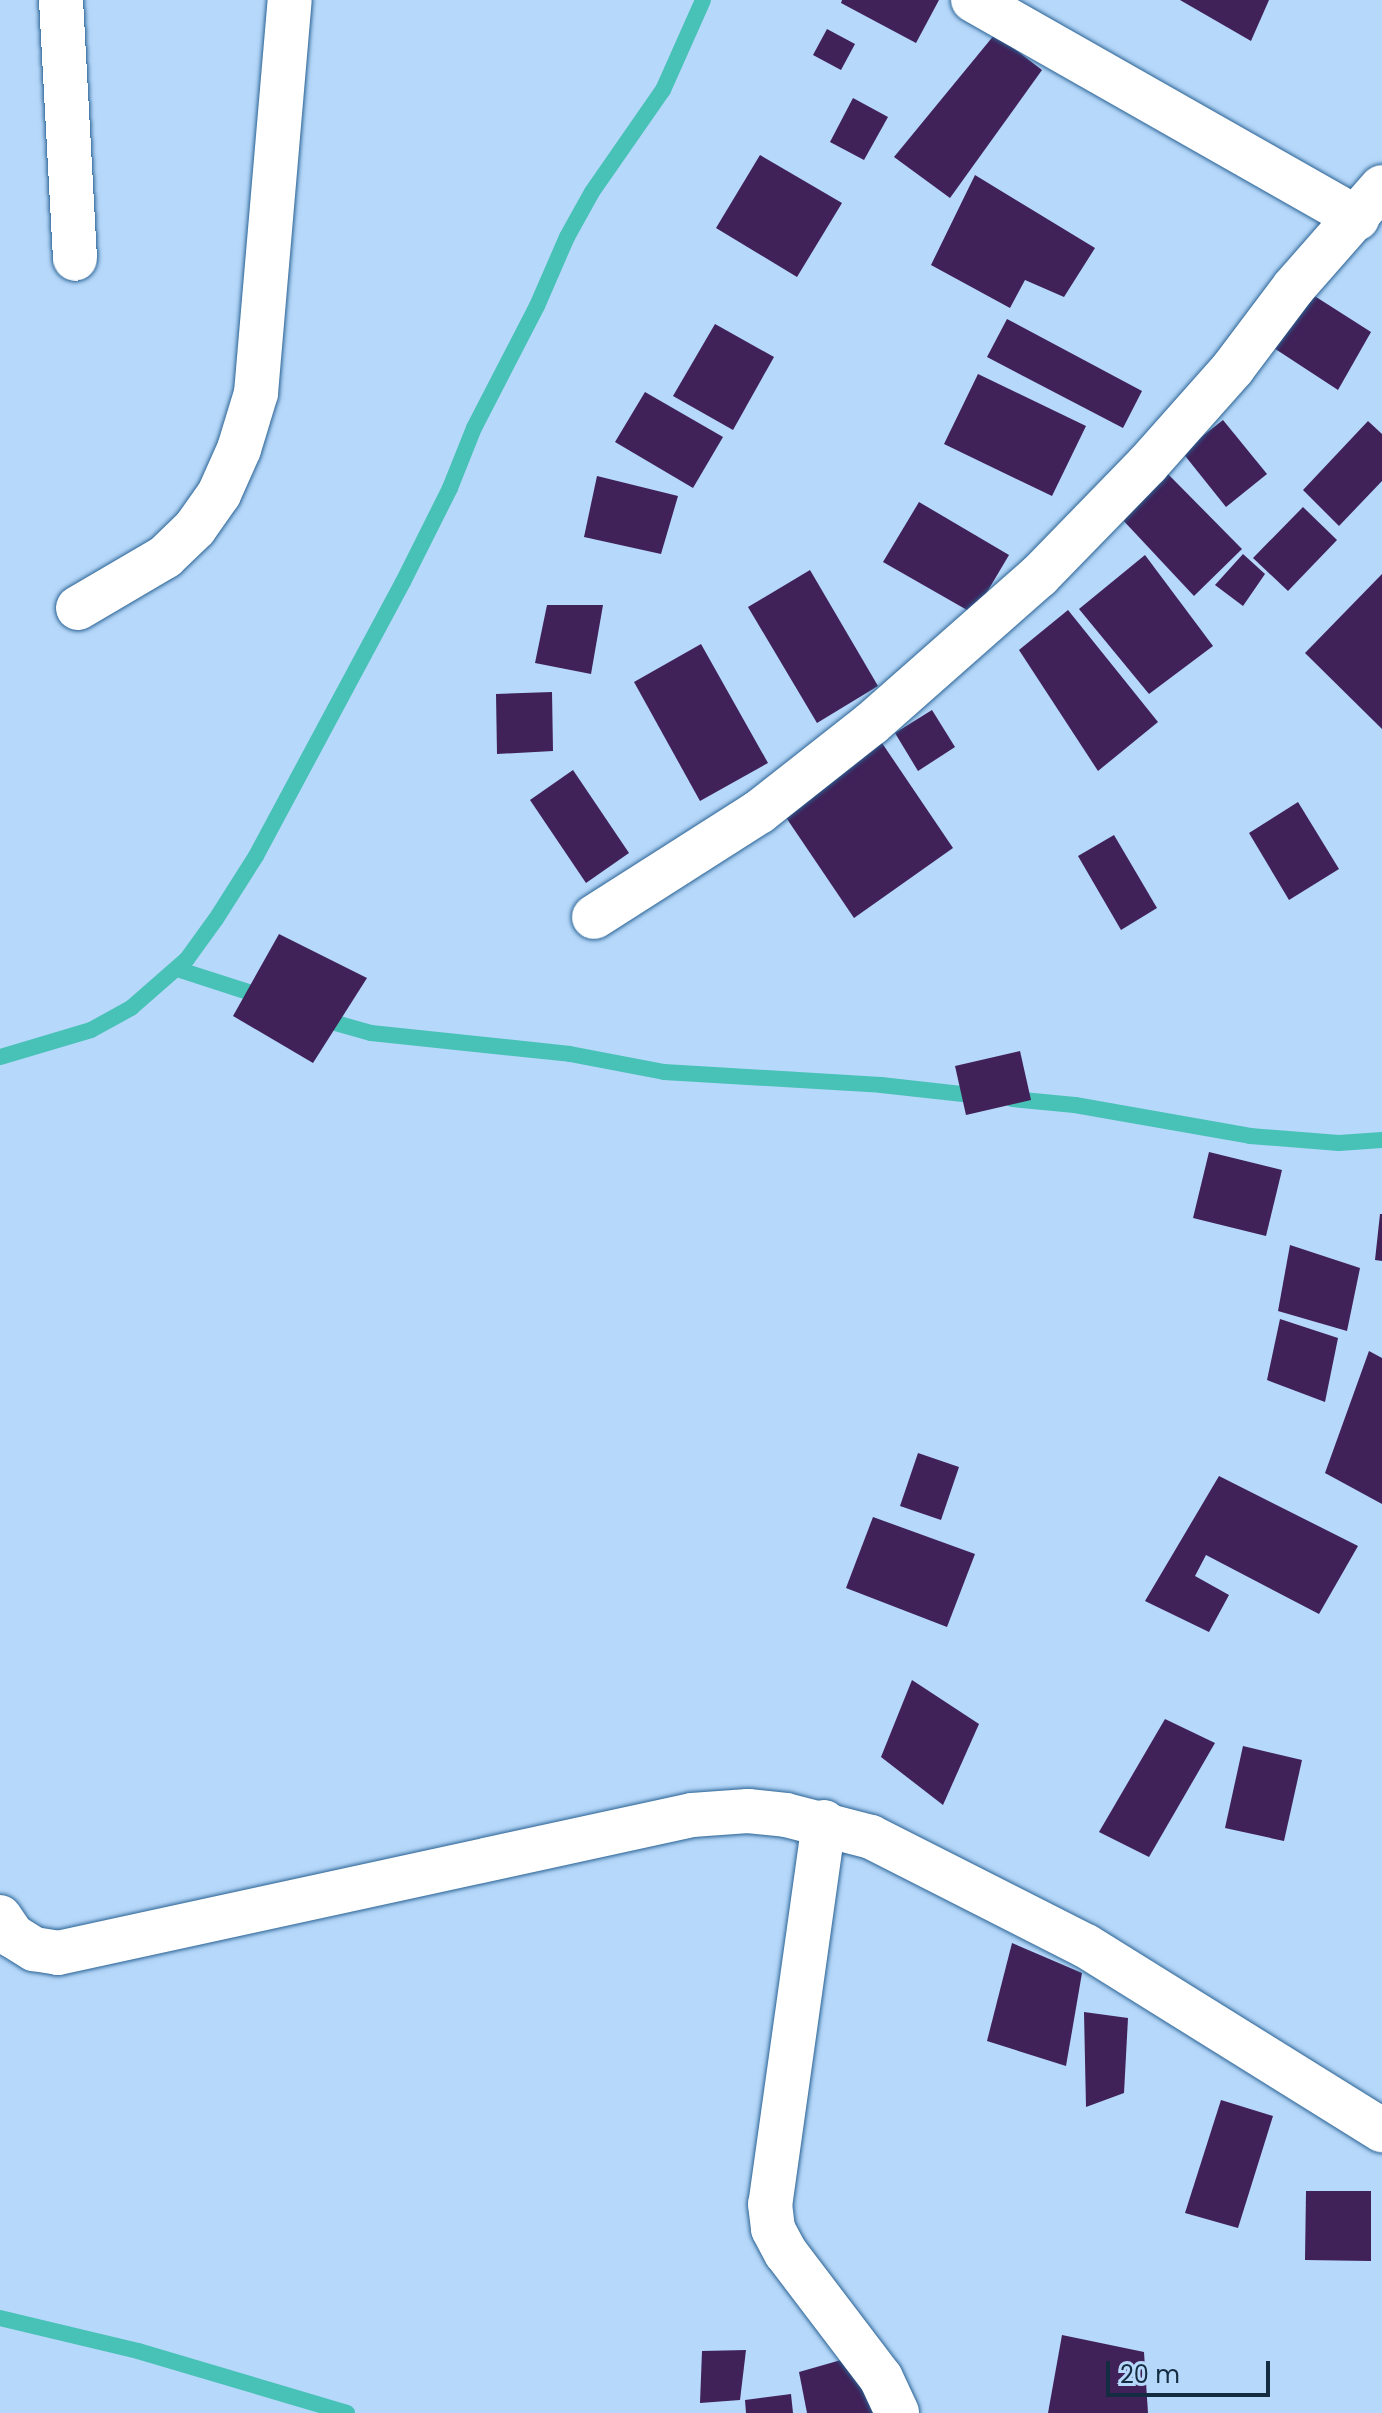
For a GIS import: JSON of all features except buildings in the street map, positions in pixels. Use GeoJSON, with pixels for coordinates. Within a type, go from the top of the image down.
{"type":"FeatureCollection","features":[{"type":"Feature","properties":{"kind":"street"},"geometry":{"type":"LineString","coordinates":[[61,0],[75,259]]}},
{"type":"Feature","properties":{"kind":"street"},"geometry":{"type":"LineString","coordinates":[[78,608],[165,557],[195,528],[219,494],[239,449],[256,393],[290,0]]}},
{"type":"Feature","properties":{"kind":"street"},"geometry":{"type":"LineString","coordinates":[[594,917],[759,812],[871,724],[1039,576],[1147,465],[1233,368],[1294,287],[1369,202],[973,0]]}},
{"type":"Feature","properties":{"kind":"street"},"geometry":{"type":"LineString","coordinates":[[0,1917],[13,1936],[34,1949],[58,1953],[692,1815],[748,1811],[824,1822],[871,1837],[1086,1946],[1382,2130]]}},
{"type":"Feature","properties":{"kind":"street"},"geometry":{"type":"LineString","coordinates":[[824,1822],[772,2188],[771,2216],[773,2229],[786,2253],[881,2378],[897,2413]]}},
{"type":"Feature","properties":{"kind":"waterway"},"geometry":{"type":"LineString","coordinates":[[0,1057],[91,1030],[131,1008],[187,959],[216,919],[256,856],[403,582],[450,488],[474,428],[537,306],[567,237],[592,192],[663,90],[703,0]]}},
{"type":"Feature","properties":{"kind":"waterway"},"geometry":{"type":"LineString","coordinates":[[177,969],[267,998]]}},
{"type":"Feature","properties":{"kind":"waterway"},"geometry":{"type":"LineString","coordinates":[[318,1018],[371,1033],[570,1054],[664,1072],[881,1085],[981,1096]]}},
{"type":"Feature","properties":{"kind":"waterway"},"geometry":{"type":"LineString","coordinates":[[1012,1099],[1075,1105],[1250,1136],[1339,1143],[1382,1140]]}},
{"type":"Feature","properties":{"kind":"waterway"},"geometry":{"type":"LineString","coordinates":[[0,2318],[138,2351],[347,2413]]}}]}
